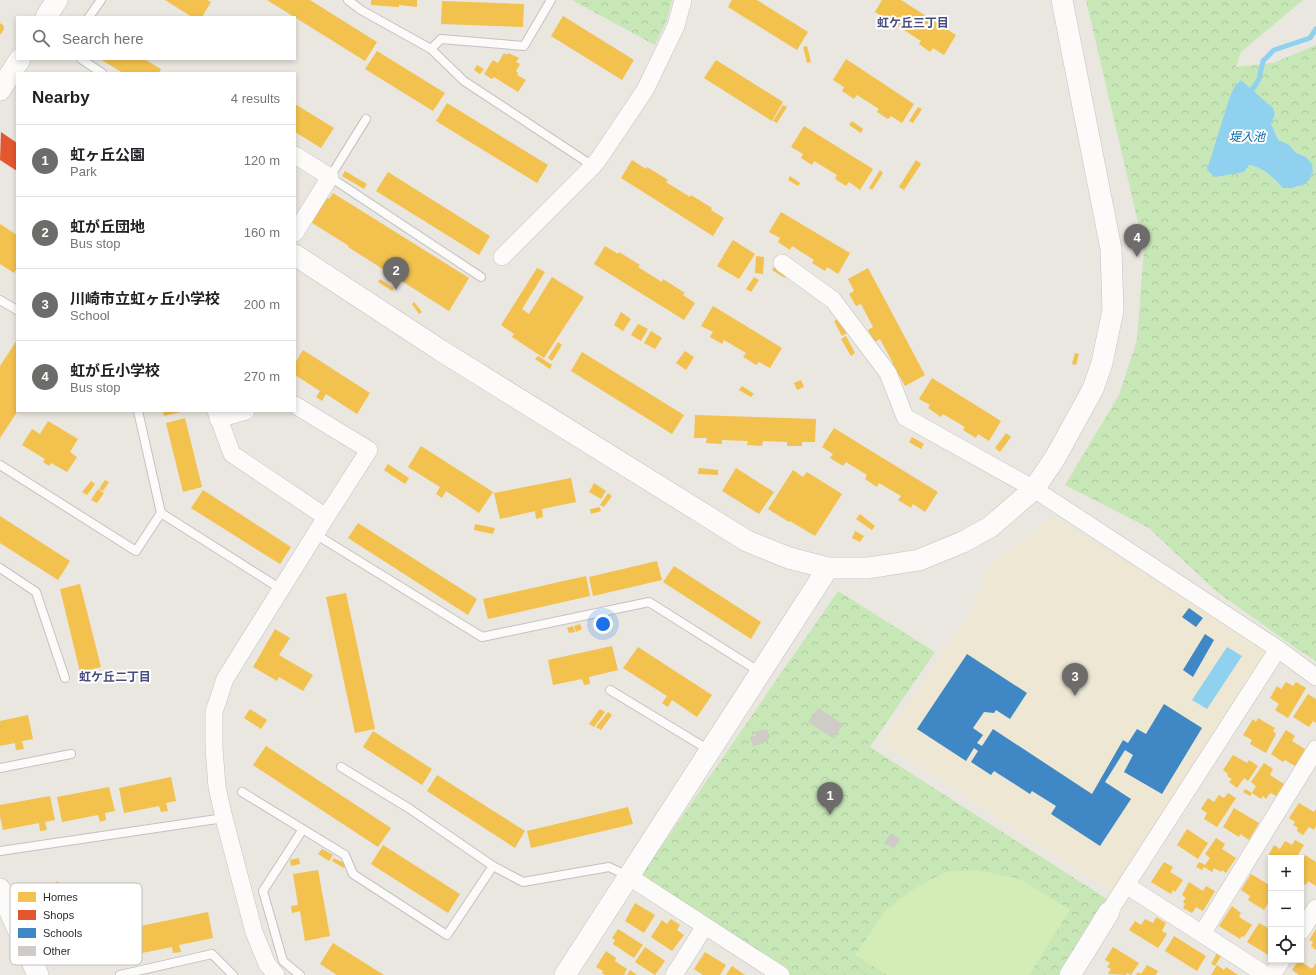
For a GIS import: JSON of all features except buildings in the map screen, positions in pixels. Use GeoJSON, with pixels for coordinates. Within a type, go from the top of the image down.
{"type":"FeatureCollection","features":[{"type":"Feature","properties":{"kind":"street"},"geometry":{"type":"LineString","coordinates":[[47,16],[57,0]]}},
{"type":"Feature","properties":{"kind":"street"},"geometry":{"type":"LineString","coordinates":[[502,257],[600,157],[646,90],[676,26],[684,0]]}},
{"type":"Feature","properties":{"kind":"street"},"geometry":{"type":"LineString","coordinates":[[296,256],[447,354],[747,541],[789,558],[828,568],[868,568],[918,560],[963,542],[990,528],[1034,489],[1055,458],[1093,389],[1102,363],[1113,310],[1111,249],[1062,0]]}},
{"type":"Feature","properties":{"kind":"street"},"geometry":{"type":"LineString","coordinates":[[296,156],[330,177],[296,231]]}},
{"type":"Feature","properties":{"kind":"street"},"geometry":{"type":"LineString","coordinates":[[782,263],[833,300],[888,373],[905,417],[1034,489],[1278,649],[1316,677]]}},
{"type":"Feature","properties":{"kind":"street"},"geometry":{"type":"LineString","coordinates":[[276,975],[267,964],[254,932],[224,818],[217,787],[214,748],[214,712],[225,679],[369,450],[296,406]]}},
{"type":"Feature","properties":{"kind":"street"},"geometry":{"type":"LineString","coordinates":[[239,412],[217,415],[232,454],[326,517]]}},
{"type":"Feature","properties":{"kind":"street"},"geometry":{"type":"LineString","coordinates":[[565,975],[828,568]]}},
{"type":"Feature","properties":{"kind":"street"},"geometry":{"type":"LineString","coordinates":[[1070,975],[1126,884],[1278,649]]}},
{"type":"Feature","properties":{"kind":"street"},"geometry":{"type":"LineString","coordinates":[[1202,934],[1316,749]]}},
{"type":"Feature","properties":{"kind":"street"},"geometry":{"type":"LineString","coordinates":[[628,876],[779,974]]}},
{"type":"Feature","properties":{"kind":"street"},"geometry":{"type":"LineString","coordinates":[[1126,884],[1266,975]]}},
{"type":"Feature","properties":{"kind":"street"},"geometry":{"type":"LineString","coordinates":[[0,889],[10,910]]}},
{"type":"Feature","properties":{"kind":"street"},"geometry":{"type":"LineString","coordinates":[[1304,927],[1316,908]]}},
{"type":"Feature","properties":{"kind":"street"},"geometry":{"type":"LineString","coordinates":[[674,975],[705,926]]}},
{"type":"Feature","properties":{"kind":"street"},"geometry":{"type":"LineString","coordinates":[[1272,975],[1280,963]]}},
{"type":"Feature","properties":{"kind":"street"},"geometry":{"type":"LineString","coordinates":[[34,965],[38,975]]}},
{"type":"Feature","properties":{"kind":"lane"},"geometry":{"type":"LineString","coordinates":[[90,16],[101,0]]}},
{"type":"Feature","properties":{"kind":"lane"},"geometry":{"type":"LineString","coordinates":[[348,0],[361,10],[432,49],[464,81],[592,166]]}},
{"type":"Feature","properties":{"kind":"lane"},"geometry":{"type":"LineString","coordinates":[[432,49],[440,39],[524,46],[551,0]]}},
{"type":"Feature","properties":{"kind":"lane"},"geometry":{"type":"LineString","coordinates":[[82,60],[100,72]]}},
{"type":"Feature","properties":{"kind":"lane"},"geometry":{"type":"LineString","coordinates":[[366,119],[330,177],[481,277]]}},
{"type":"Feature","properties":{"kind":"lane"},"geometry":{"type":"LineString","coordinates":[[0,300],[16,309]]}},
{"type":"Feature","properties":{"kind":"lane"},"geometry":{"type":"LineString","coordinates":[[138,412],[161,513],[281,589]]}},
{"type":"Feature","properties":{"kind":"lane"},"geometry":{"type":"LineString","coordinates":[[0,465],[136,551],[161,513]]}},
{"type":"Feature","properties":{"kind":"lane"},"geometry":{"type":"LineString","coordinates":[[315,534],[482,637],[649,602],[760,672]]}},
{"type":"Feature","properties":{"kind":"lane"},"geometry":{"type":"LineString","coordinates":[[0,568],[36,592],[65,678]]}},
{"type":"Feature","properties":{"kind":"lane"},"geometry":{"type":"LineString","coordinates":[[610,690],[709,750]]}},
{"type":"Feature","properties":{"kind":"lane"},"geometry":{"type":"LineString","coordinates":[[0,768],[71,754]]}},
{"type":"Feature","properties":{"kind":"lane"},"geometry":{"type":"LineString","coordinates":[[341,766],[493,866],[523,882],[610,867],[628,876]]}},
{"type":"Feature","properties":{"kind":"lane"},"geometry":{"type":"LineString","coordinates":[[242,792],[345,855],[353,874],[447,936],[493,866]]}},
{"type":"Feature","properties":{"kind":"lane"},"geometry":{"type":"LineString","coordinates":[[0,851],[224,818]]}},
{"type":"Feature","properties":{"kind":"lane"},"geometry":{"type":"LineString","coordinates":[[300,975],[283,961],[263,890],[303,829]]}},
{"type":"Feature","properties":{"kind":"lane"},"geometry":{"type":"LineString","coordinates":[[120,975],[133,974],[212,954],[233,975]]}},
{"type":"Feature","properties":{"kind":"shaded area"},"geometry":{"type":"Polygon","coordinates":[[[1053,516],[1267,651],[1113,892],[881,742],[974,607],[987,567],[1053,516]]]}},
{"type":"Feature","properties":{"kind":"green space"},"geometry":{"type":"Polygon","coordinates":[[[572,0],[672,0],[667,20],[655,45],[572,0]]]}},
{"type":"Feature","properties":{"kind":"green space"},"geometry":{"type":"Polygon","coordinates":[[[1086,0],[1303,0],[1241,52],[1236,67],[1273,63],[1316,45],[1316,661],[1217,592],[1149,528],[1065,485],[1119,395],[1137,340],[1144,248],[1086,0]],[[1230,96],[1220,129],[1215,176],[1244,172],[1249,165],[1259,168],[1268,174],[1283,188],[1298,187],[1306,157],[1296,153],[1288,144],[1278,140],[1271,123],[1275,115],[1230,96]]]}},
{"type":"Feature","properties":{"kind":"green space"},"geometry":{"type":"Polygon","coordinates":[[[838,591],[935,652],[870,747],[1107,899],[1060,975],[791,975],[636,883],[838,591]]]}},
{"type":"Feature","properties":{"kind":"green space"},"geometry":{"type":"Polygon","coordinates":[[[978,870],[1022,880],[1070,910],[1029,975],[887,975],[855,955],[885,911],[912,890],[945,872],[978,870]]]}},
{"type":"Feature","properties":{"kind":"water","name":"堤入池"},"geometry":{"type":"Polygon","coordinates":[[[1241,80],[1273,108],[1275,115],[1271,123],[1278,140],[1288,144],[1296,153],[1306,157],[1312,164],[1313,172],[1305,184],[1292,188],[1283,188],[1268,174],[1259,168],[1249,165],[1244,172],[1215,177],[1207,170],[1230,96],[1235,86],[1241,80]]]}},
{"type":"Feature","properties":{"kind":"water"},"geometry":{"type":"Polygon","coordinates":[[[1227,647],[1242,656],[1207,709],[1192,700],[1227,647]]]}},
{"type":"Feature","properties":{"kind":"waterway"},"geometry":{"type":"LineString","coordinates":[[1252,90],[1259,79],[1263,61],[1274,50],[1310,38],[1316,29]]}},
{"type":"Feature","properties":{"kind":"place","name":"虹が丘小学校"},"geometry":{"type":"Point","coordinates":[1137,257]}},
{"type":"Feature","properties":{"kind":"place","name":"虹が丘団地"},"geometry":{"type":"Point","coordinates":[396,290]}},
{"type":"Feature","properties":{"kind":"place","name":"川崎市立虹ヶ丘小学校"},"geometry":{"type":"Point","coordinates":[1075,696]}},
{"type":"Feature","properties":{"kind":"place","name":"虹ヶ丘公園"},"geometry":{"type":"Point","coordinates":[830,815]}},
{"type":"Feature","properties":{"kind":"district","name":"虹ケ丘三丁目"},"geometry":{"type":"Point","coordinates":[913,23]}},
{"type":"Feature","properties":{"kind":"district","name":"虹ケ丘二丁目"},"geometry":{"type":"Point","coordinates":[115,677]}}]}
